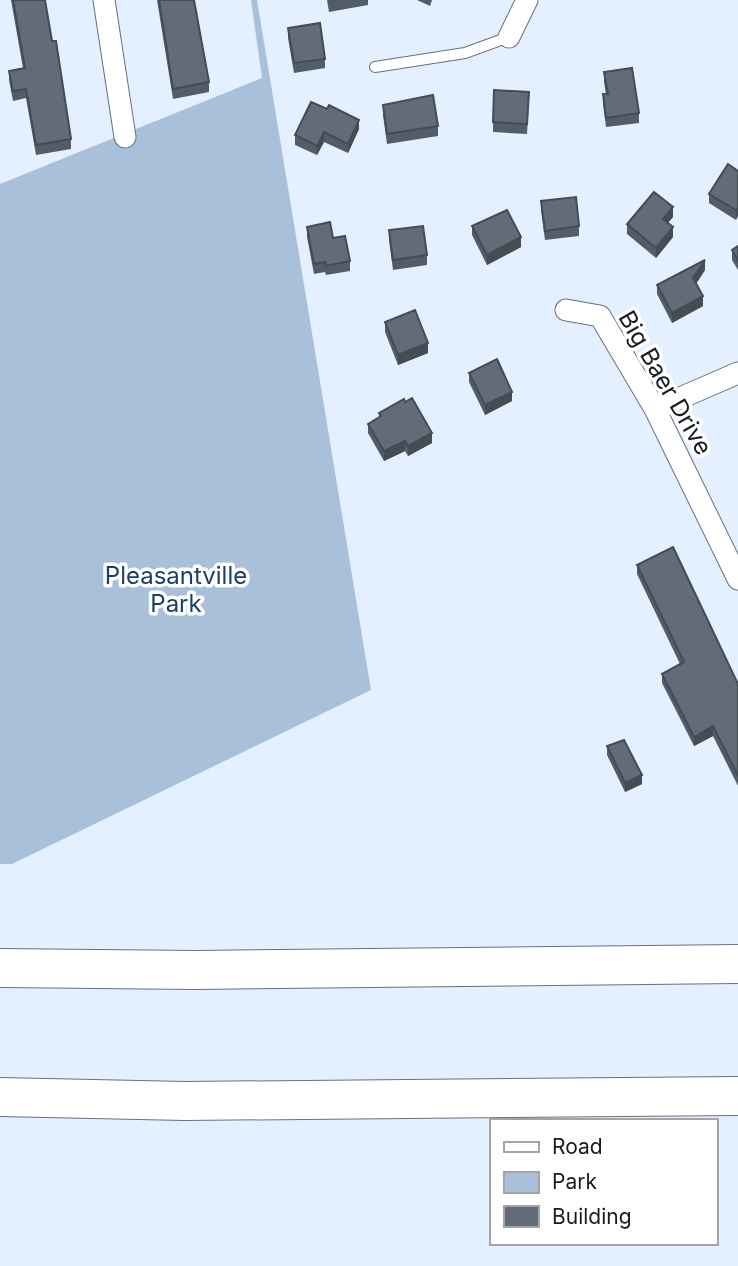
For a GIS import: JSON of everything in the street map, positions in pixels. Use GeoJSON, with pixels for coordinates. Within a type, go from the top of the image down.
{"type":"FeatureCollection","features":[{"type":"Feature","properties":{"kind":"highway"},"geometry":{"type":"LineString","coordinates":[[0,968],[210,970],[738,964]]}},
{"type":"Feature","properties":{"kind":"highway"},"geometry":{"type":"LineString","coordinates":[[0,1097],[185,1101],[738,1096]]}},
{"type":"Feature","properties":{"kind":"street"},"geometry":{"type":"LineString","coordinates":[[104,0],[125,137]]}},
{"type":"Feature","properties":{"kind":"street"},"geometry":{"type":"LineString","coordinates":[[509,37],[527,0]]}},
{"type":"Feature","properties":{"kind":"street","name":"Big Baer Drive"},"geometry":{"type":"LineString","coordinates":[[566,310],[600,316],[655,409],[738,579]]}},
{"type":"Feature","properties":{"kind":"street"},"geometry":{"type":"LineString","coordinates":[[655,409],[738,373]]}},
{"type":"Feature","properties":{"kind":"lane"},"geometry":{"type":"LineString","coordinates":[[375,67],[465,53],[509,37]]}},
{"type":"Feature","properties":{"kind":"green space","name":"Pleasantville Park"},"geometry":{"type":"Polygon","coordinates":[[[251,0],[257,0],[371,690],[12,864],[0,864],[0,184],[262,78],[251,0]]]}},
{"type":"Feature","properties":{"kind":"building"},"geometry":{"type":"Polygon","coordinates":[[[13,0],[45,0],[52,41],[56,41],[71,139],[36,145],[26,89],[13,91],[9,71],[25,68],[13,0]]]}},
{"type":"Feature","properties":{"kind":"building"},"geometry":{"type":"Polygon","coordinates":[[[159,0],[194,0],[209,82],[173,89],[159,0]]]}},
{"type":"Feature","properties":{"kind":"building"},"geometry":{"type":"Polygon","coordinates":[[[320,23],[325,59],[294,63],[288,28],[320,23]]]}},
{"type":"Feature","properties":{"kind":"building"},"geometry":{"type":"Polygon","coordinates":[[[632,68],[639,113],[606,118],[603,94],[608,94],[604,72],[632,68]]]}},
{"type":"Feature","properties":{"kind":"building"},"geometry":{"type":"Polygon","coordinates":[[[494,90],[529,92],[527,124],[493,122],[494,90]]]}},
{"type":"Feature","properties":{"kind":"building"},"geometry":{"type":"Polygon","coordinates":[[[433,95],[438,126],[387,134],[383,105],[433,95]]]}},
{"type":"Feature","properties":{"kind":"building"},"geometry":{"type":"Polygon","coordinates":[[[311,102],[327,109],[329,105],[359,120],[348,144],[324,132],[317,146],[295,135],[311,102]]]}},
{"type":"Feature","properties":{"kind":"building"},"geometry":{"type":"Polygon","coordinates":[[[728,164],[738,171],[736,210],[709,194],[728,164]]]}},
{"type":"Feature","properties":{"kind":"building"},"geometry":{"type":"Polygon","coordinates":[[[654,192],[673,207],[663,219],[673,227],[656,248],[627,224],[654,192]]]}},
{"type":"Feature","properties":{"kind":"building"},"geometry":{"type":"Polygon","coordinates":[[[576,197],[579,226],[545,231],[541,201],[576,197]]]}},
{"type":"Feature","properties":{"kind":"building"},"geometry":{"type":"Polygon","coordinates":[[[507,210],[521,237],[487,255],[472,226],[507,210]]]}},
{"type":"Feature","properties":{"kind":"building"},"geometry":{"type":"Polygon","coordinates":[[[330,222],[333,238],[345,236],[350,261],[326,266],[325,262],[314,264],[307,227],[330,222]]]}},
{"type":"Feature","properties":{"kind":"building"},"geometry":{"type":"Polygon","coordinates":[[[423,226],[427,255],[393,260],[389,230],[423,226]]]}},
{"type":"Feature","properties":{"kind":"building"},"geometry":{"type":"Polygon","coordinates":[[[738,246],[738,260],[732,250],[738,246]]]}},
{"type":"Feature","properties":{"kind":"building"},"geometry":{"type":"Polygon","coordinates":[[[705,260],[693,278],[703,296],[672,313],[657,285],[705,260]]]}},
{"type":"Feature","properties":{"kind":"building"},"geometry":{"type":"Polygon","coordinates":[[[415,310],[428,343],[398,355],[385,322],[415,310]]]}},
{"type":"Feature","properties":{"kind":"building"},"geometry":{"type":"Polygon","coordinates":[[[497,359],[512,392],[485,405],[469,373],[497,359]]]}},
{"type":"Feature","properties":{"kind":"building"},"geometry":{"type":"Polygon","coordinates":[[[412,398],[432,433],[408,446],[405,441],[384,451],[368,424],[381,416],[379,413],[404,399],[405,402],[412,398]]]}},
{"type":"Feature","properties":{"kind":"building"},"geometry":{"type":"Polygon","coordinates":[[[673,547],[738,684],[738,776],[713,726],[694,737],[662,674],[684,662],[637,565],[673,547]]]}},
{"type":"Feature","properties":{"kind":"building"},"geometry":{"type":"Polygon","coordinates":[[[624,740],[642,775],[625,783],[607,746],[624,740]]]}}]}
